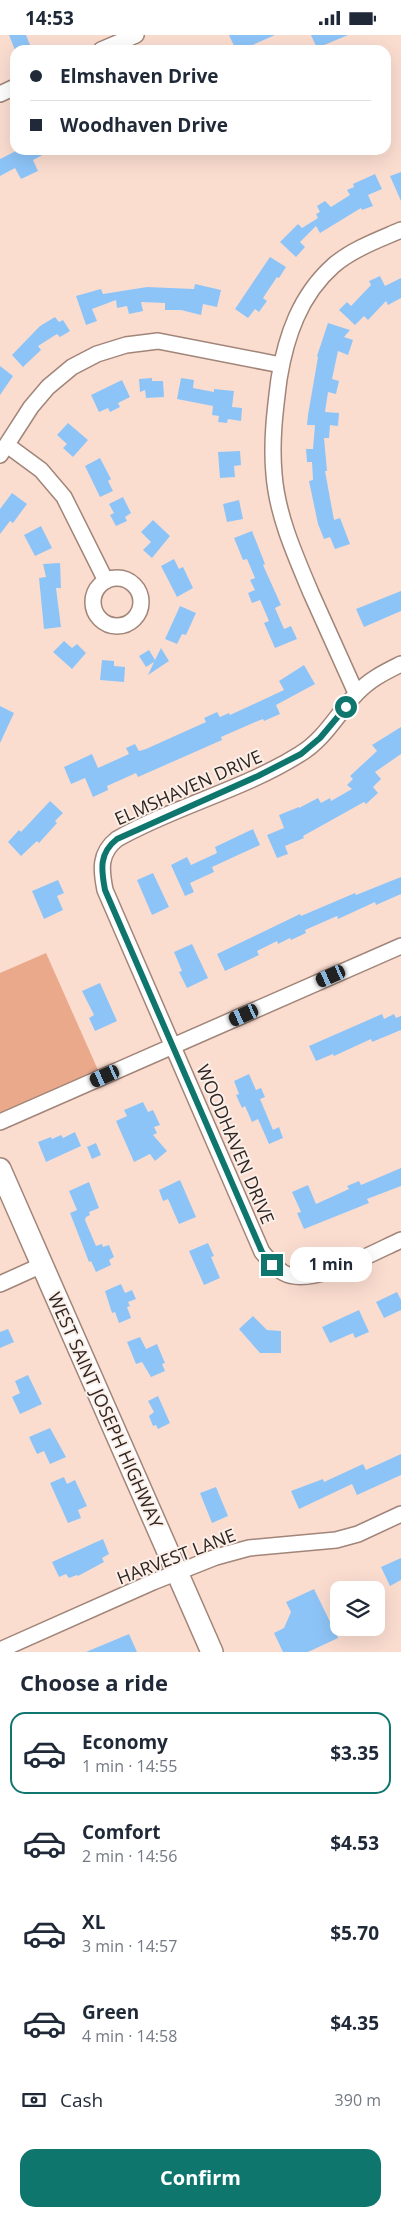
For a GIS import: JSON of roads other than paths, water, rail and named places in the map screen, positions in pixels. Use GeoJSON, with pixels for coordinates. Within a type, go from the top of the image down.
{"type":"FeatureCollection","features":[{"type":"Feature","properties":{"kind":"street"},"geometry":{"type":"LineString","coordinates":[[113,45],[136,35]]}},
{"type":"Feature","properties":{"kind":"street"},"geometry":{"type":"LineString","coordinates":[[356,693],[298,563],[283,520],[274,475],[274,413],[282,365],[291,328],[301,307],[323,277],[351,253],[401,230]]}},
{"type":"Feature","properties":{"kind":"street"},"geometry":{"type":"LineString","coordinates":[[106,581],[64,497],[40,470],[4,450],[31,407],[48,387],[72,367],[126,345],[158,341],[282,365]]}},
{"type":"Feature","properties":{"kind":"street","name":"ELMSHAVEN DRIVE"},"geometry":{"type":"LineString","coordinates":[[174,1045],[105,890],[101,870],[108,846],[125,834],[258,776],[301,754],[320,738],[356,693],[372,679],[401,664]]}},
{"type":"Feature","properties":{"kind":"street"},"geometry":{"type":"LineString","coordinates":[[0,1122],[401,945]]}},
{"type":"Feature","properties":{"kind":"street","name":"WOODHAVEN DRIVE"},"geometry":{"type":"LineString","coordinates":[[174,1045],[262,1252],[272,1265],[286,1274],[302,1278],[321,1275],[401,1240]]}},
{"type":"Feature","properties":{"kind":"street","name":"WEST SAINT JOSEPH HIGHWAY"},"geometry":{"type":"LineString","coordinates":[[0,1169],[212,1652]]}},
{"type":"Feature","properties":{"kind":"street"},"geometry":{"type":"LineString","coordinates":[[0,1284],[42,1265]]}},
{"type":"Feature","properties":{"kind":"street","name":"HARVEST LANE"},"geometry":{"type":"LineString","coordinates":[[0,1650],[178,1572],[225,1554],[249,1548],[336,1541],[358,1534],[401,1514]]}}]}
